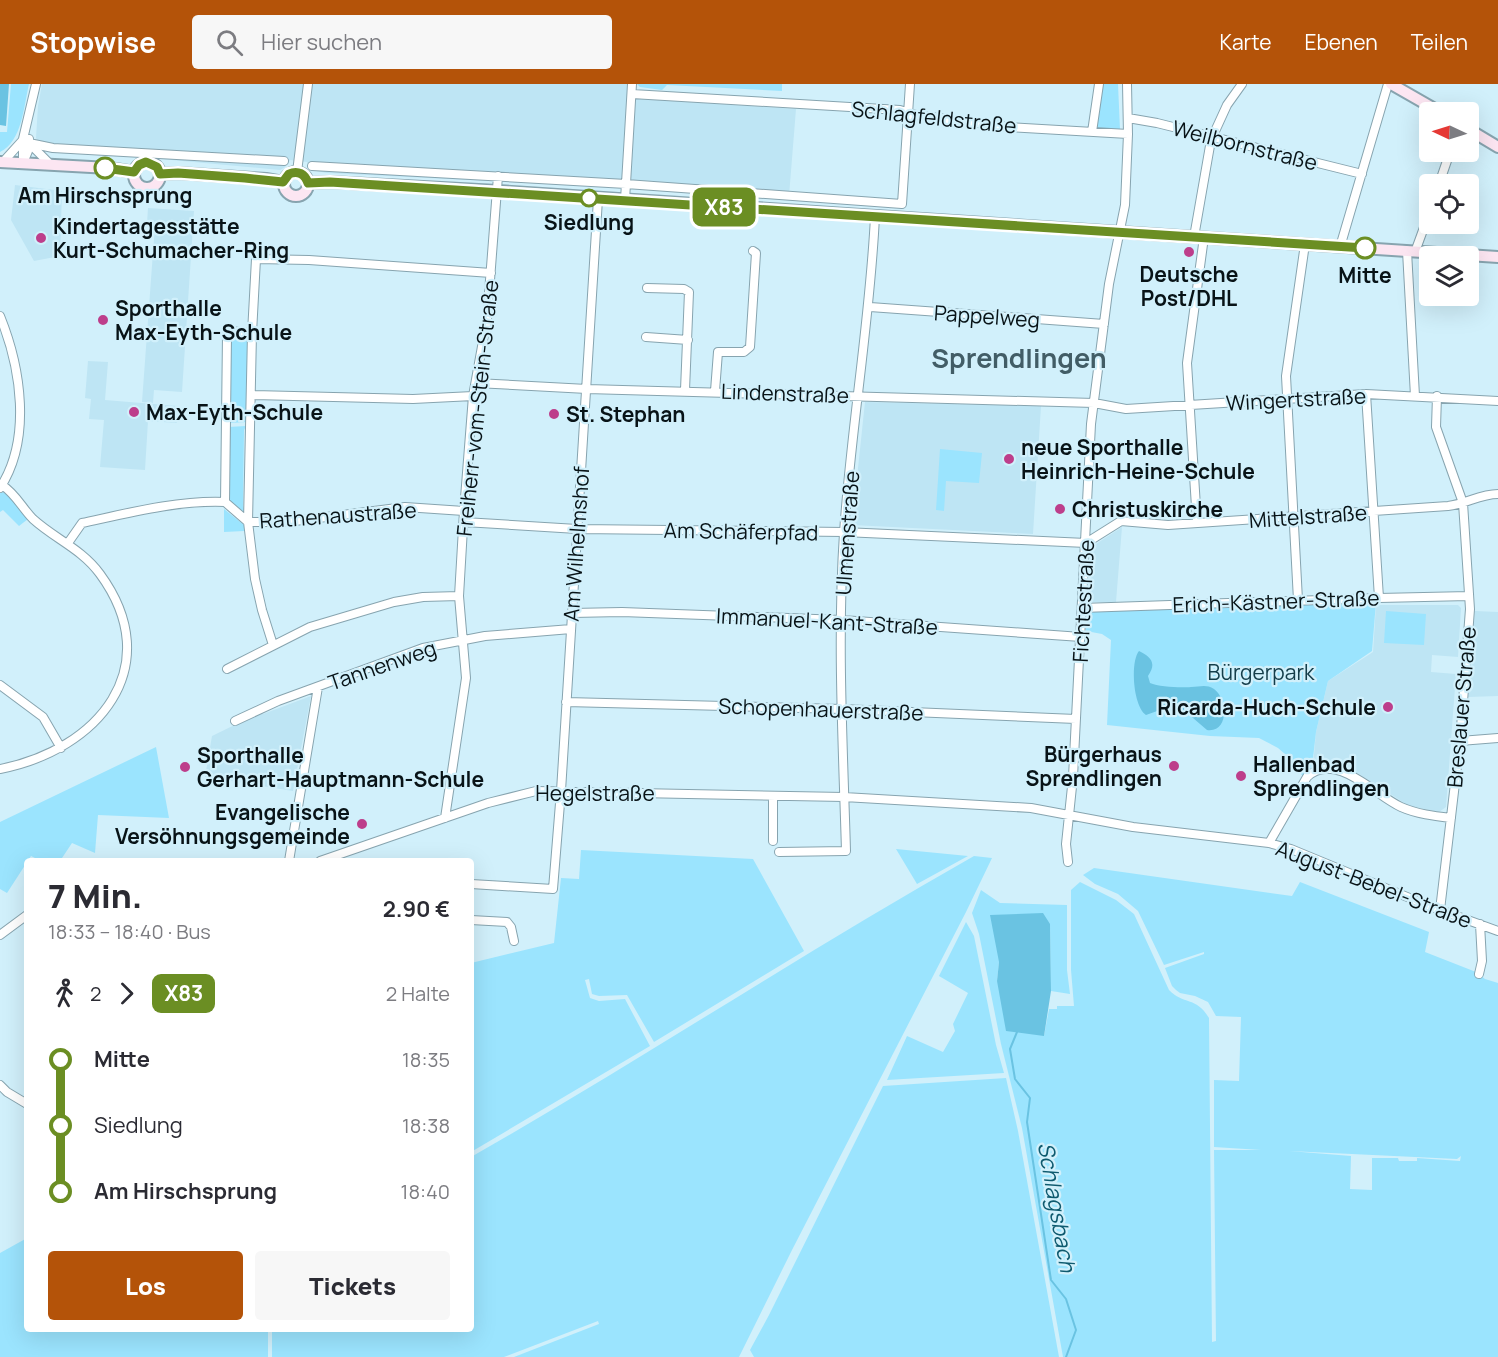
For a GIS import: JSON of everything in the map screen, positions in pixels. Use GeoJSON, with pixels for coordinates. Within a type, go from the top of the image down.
{"type":"FeatureCollection","features":[{"type":"Feature","properties":{"kind":"street"},"geometry":{"type":"LineString","coordinates":[[22,163],[36,84]]}},
{"type":"Feature","properties":{"kind":"street"},"geometry":{"type":"LineString","coordinates":[[297,172],[308,84]]}},
{"type":"Feature","properties":{"kind":"street"},"geometry":{"type":"LineString","coordinates":[[625,200],[632,84]]}},
{"type":"Feature","properties":{"kind":"street"},"geometry":{"type":"LineString","coordinates":[[312,166],[626,184],[902,204],[910,84]]}},
{"type":"Feature","properties":{"kind":"street"},"geometry":{"type":"LineString","coordinates":[[1092,132],[1099,84]]}},
{"type":"Feature","properties":{"kind":"street","name":"Fichtestraße"},"geometry":{"type":"LineString","coordinates":[[1068,862],[1066,844],[1070,816],[1094,403],[1109,284],[1125,205],[1128,134],[1127,84]]}},
{"type":"Feature","properties":{"kind":"street"},"geometry":{"type":"LineString","coordinates":[[1197,523],[1187,357],[1199,237],[1213,137],[1227,105],[1242,84]]}},
{"type":"Feature","properties":{"kind":"street"},"geometry":{"type":"LineString","coordinates":[[1340,247],[1390,84],[1422,102]]}},
{"type":"Feature","properties":{"kind":"street","name":"Schlagfeldstraße"},"geometry":{"type":"LineString","coordinates":[[632,94],[900,110],[916,115],[987,124],[1128,134]]}},
{"type":"Feature","properties":{"kind":"street","name":"Weilbornstraße"},"geometry":{"type":"LineString","coordinates":[[1128,118],[1362,174]]}},
{"type":"Feature","properties":{"kind":"street"},"geometry":{"type":"LineString","coordinates":[[1479,136],[1498,147]]}},
{"type":"Feature","properties":{"kind":"street"},"geometry":{"type":"LineString","coordinates":[[26,141],[53,148],[284,161]]}},
{"type":"Feature","properties":{"kind":"street"},"geometry":{"type":"LineString","coordinates":[[2,162],[26,141]]}},
{"type":"Feature","properties":{"kind":"street"},"geometry":{"type":"LineString","coordinates":[[26,141],[50,165]]}},
{"type":"Feature","properties":{"kind":"street"},"geometry":{"type":"LineString","coordinates":[[2,162],[109,168],[134,172]]}},
{"type":"Feature","properties":{"kind":"street"},"geometry":{"type":"LineString","coordinates":[[146,162],[157,167],[160,174],[156,184],[145,188],[137,184],[134,172],[139,165],[146,162]]}},
{"type":"Feature","properties":{"kind":"street"},"geometry":{"type":"LineString","coordinates":[[297,172],[305,176],[308,183],[306,191],[296,196],[288,194],[283,182],[289,174],[297,172]]}},
{"type":"Feature","properties":{"kind":"street"},"geometry":{"type":"LineString","coordinates":[[160,174],[178,173],[283,182]]}},
{"type":"Feature","properties":{"kind":"street","name":"Freiherr-vom-Stein-Straße"},"geometry":{"type":"LineString","coordinates":[[445,818],[466,678],[461,641],[459,596],[464,511],[473,396],[486,333],[498,176]]}},
{"type":"Feature","properties":{"kind":"street"},"geometry":{"type":"LineString","coordinates":[[308,183],[330,182],[496,191],[1498,257]]}},
{"type":"Feature","properties":{"kind":"street","name":"Am Wilhelmshof"},"geometry":{"type":"LineString","coordinates":[[474,884],[553,889],[598,199]]}},
{"type":"Feature","properties":{"kind":"street","name":"Ulmenstraße"},"geometry":{"type":"LineString","coordinates":[[779,852],[846,851],[842,709],[844,532],[870,307],[875,216]]}},
{"type":"Feature","properties":{"kind":"street"},"geometry":{"type":"LineString","coordinates":[[1415,396],[1411,251],[1419,234]]}},
{"type":"Feature","properties":{"kind":"street"},"geometry":{"type":"LineString","coordinates":[[1298,600],[1287,370],[1305,244]]}},
{"type":"Feature","properties":{"kind":"street"},"geometry":{"type":"LineString","coordinates":[[715,391],[718,352],[744,352],[750,347],[756,253],[753,251]]}},
{"type":"Feature","properties":{"kind":"street"},"geometry":{"type":"LineString","coordinates":[[273,645],[255,579],[248,522],[256,260],[309,260],[491,273]]}},
{"type":"Feature","properties":{"kind":"street"},"geometry":{"type":"LineString","coordinates":[[647,288],[684,289],[689,292],[685,390]]}},
{"type":"Feature","properties":{"kind":"street","name":"Pappelweg"},"geometry":{"type":"LineString","coordinates":[[870,307],[1104,324]]}},
{"type":"Feature","properties":{"kind":"street"},"geometry":{"type":"LineString","coordinates":[[0,316],[11,349],[20,413],[16,451],[1,487],[13,493],[33,519],[68,543],[93,565],[114,596],[124,623],[127,650],[120,681],[108,707],[89,729],[61,748],[30,761],[0,769]]}},
{"type":"Feature","properties":{"kind":"street"},"geometry":{"type":"LineString","coordinates":[[225,502],[227,334],[229,331],[252,333]]}},
{"type":"Feature","properties":{"kind":"street"},"geometry":{"type":"LineString","coordinates":[[646,337],[688,340]]}},
{"type":"Feature","properties":{"kind":"street","name":"Lindenstraße"},"geometry":{"type":"LineString","coordinates":[[476,383],[587,389],[1094,403]]}},
{"type":"Feature","properties":{"kind":"street"},"geometry":{"type":"LineString","coordinates":[[1366,394],[1379,598]]}},
{"type":"Feature","properties":{"kind":"street","name":"Wingertstraße"},"geometry":{"type":"LineString","coordinates":[[1094,403],[1126,409],[1366,394],[1498,401]]}},
{"type":"Feature","properties":{"kind":"street"},"geometry":{"type":"LineString","coordinates":[[251,395],[413,399],[473,396]]}},
{"type":"Feature","properties":{"kind":"street","name":"Breslauer Straße"},"geometry":{"type":"LineString","coordinates":[[1437,396],[1436,427],[1456,482],[1458,495],[1463,503],[1470,609],[1460,741],[1440,910]]}},
{"type":"Feature","properties":{"kind":"street","name":"Mittelstraße"},"geometry":{"type":"LineString","coordinates":[[1086,543],[1121,521],[1162,525],[1373,512],[1452,506],[1486,494],[1498,494]]}},
{"type":"Feature","properties":{"kind":"street"},"geometry":{"type":"LineString","coordinates":[[68,543],[82,522],[164,507],[225,502],[248,522]]}},
{"type":"Feature","properties":{"kind":"street","name":"Rathenaustraße"},"geometry":{"type":"LineString","coordinates":[[248,522],[287,522],[405,507],[464,511]]}},
{"type":"Feature","properties":{"kind":"street","name":"Am Schäferpfad"},"geometry":{"type":"LineString","coordinates":[[464,522],[577,529],[844,532],[1086,543]]}},
{"type":"Feature","properties":{"kind":"street"},"geometry":{"type":"LineString","coordinates":[[227,669],[310,627],[394,602],[423,597],[459,596]]}},
{"type":"Feature","properties":{"kind":"street","name":"Erich-Kästner-Straße"},"geometry":{"type":"LineString","coordinates":[[1082,608],[1469,596]]}},
{"type":"Feature","properties":{"kind":"street","name":"Immanuel-Kant-Straße"},"geometry":{"type":"LineString","coordinates":[[572,613],[622,612],[842,620],[1081,637]]}},
{"type":"Feature","properties":{"kind":"street","name":"Tannenweg"},"geometry":{"type":"LineString","coordinates":[[235,721],[278,701],[423,648],[519,633],[571,629]]}},
{"type":"Feature","properties":{"kind":"street"},"geometry":{"type":"LineString","coordinates":[[0,685],[44,717],[61,748]]}},
{"type":"Feature","properties":{"kind":"street"},"geometry":{"type":"LineString","coordinates":[[290,858],[318,687]]}},
{"type":"Feature","properties":{"kind":"street","name":"Schopenhauerstraße"},"geometry":{"type":"LineString","coordinates":[[566,702],[842,709],[1076,719]]}},
{"type":"Feature","properties":{"kind":"street"},"geometry":{"type":"LineString","coordinates":[[1460,741],[1498,738]]}},
{"type":"Feature","properties":{"kind":"street"},"geometry":{"type":"LineString","coordinates":[[1269,843],[1307,777],[1312,772],[1322,769],[1332,769],[1351,776],[1394,804],[1408,810],[1451,818]]}},
{"type":"Feature","properties":{"kind":"street","name":"Hegelstraße"},"geometry":{"type":"LineString","coordinates":[[329,858],[527,792],[844,797],[1031,808],[1070,816]]}},
{"type":"Feature","properties":{"kind":"street"},"geometry":{"type":"LineString","coordinates":[[773,796],[773,841]]}},
{"type":"Feature","properties":{"kind":"street","name":"August-Bebel-Straße"},"geometry":{"type":"LineString","coordinates":[[1070,816],[1172,833],[1269,843],[1301,853],[1440,910],[1498,930]]}},
{"type":"Feature","properties":{"kind":"street"},"geometry":{"type":"LineString","coordinates":[[0,935],[24,917]]}},
{"type":"Feature","properties":{"kind":"street"},"geometry":{"type":"LineString","coordinates":[[474,920],[507,922],[511,927],[514,941]]}},
{"type":"Feature","properties":{"kind":"street"},"geometry":{"type":"LineString","coordinates":[[1479,974],[1482,961],[1480,924]]}},
{"type":"Feature","properties":{"kind":"street"},"geometry":{"type":"LineString","coordinates":[[0,1084],[7,1092],[24,1102]]}},
{"type":"Feature","properties":{"kind":"shaded area"},"geometry":{"type":"Polygon","coordinates":[[[0,84],[9,84],[6,126],[0,125],[0,84]]]}},
{"type":"Feature","properties":{"kind":"shaded area"},"geometry":{"type":"Polygon","coordinates":[[[42,84],[629,84],[628,98],[796,109],[789,196],[327,173],[311,170],[307,162],[290,160],[280,170],[128,156],[51,152],[43,150],[36,138],[42,84]]]}},
{"type":"Feature","properties":{"kind":"shaded area","name":"Kindertagesstätte Kurt-Schumacher-Ring"},"geometry":{"type":"Polygon","coordinates":[[[15,185],[62,191],[60,256],[34,261],[11,220],[15,185]]]}},
{"type":"Feature","properties":{"kind":"shaded area"},"geometry":{"type":"Polygon","coordinates":[[[148,208],[194,211],[182,392],[154,390],[153,403],[142,402],[155,225],[147,223],[148,208]]]}},
{"type":"Feature","properties":{"kind":"shaded area","name":"Max-Eyth-Schule"},"geometry":{"type":"Polygon","coordinates":[[[88,361],[108,362],[105,400],[178,406],[177,423],[148,421],[145,470],[100,467],[104,420],[89,419],[91,399],[85,398],[88,361]]]}},
{"type":"Feature","properties":{"kind":"shaded area"},"geometry":{"type":"Polygon","coordinates":[[[865,402],[1041,406],[1033,534],[852,525],[865,402]]]}},
{"type":"Feature","properties":{"kind":"shaded area"},"geometry":{"type":"Polygon","coordinates":[[[1122,527],[1116,602],[1089,602],[1092,550],[1096,544],[1122,527]]]}},
{"type":"Feature","properties":{"kind":"shaded area","name":"Ricarda-Huch-Schule"},"geometry":{"type":"Polygon","coordinates":[[[1376,605],[1458,605],[1461,608],[1458,657],[1432,655],[1431,672],[1456,674],[1446,807],[1439,812],[1409,806],[1359,774],[1346,769],[1332,764],[1313,766],[1316,732],[1328,681],[1373,652],[1376,605]]]}},
{"type":"Feature","properties":{"kind":"shaded area"},"geometry":{"type":"Polygon","coordinates":[[[1475,611],[1498,612],[1498,696],[1468,697],[1475,611]]]}},
{"type":"Feature","properties":{"kind":"shaded area"},"geometry":{"type":"Polygon","coordinates":[[[1139,651],[1151,661],[1152,667],[1148,676],[1150,683],[1176,687],[1206,686],[1214,689],[1219,694],[1224,707],[1223,721],[1219,726],[1214,730],[1207,730],[1179,706],[1171,706],[1146,715],[1138,703],[1134,684],[1134,664],[1139,651]]]}},
{"type":"Feature","properties":{"kind":"shaded area"},"geometry":{"type":"Polygon","coordinates":[[[311,696],[293,791],[205,777],[212,736],[261,712],[263,714],[311,696]]]}},
{"type":"Feature","properties":{"kind":"shaded area"},"geometry":{"type":"Polygon","coordinates":[[[1043,913],[1050,924],[1051,991],[1044,1036],[1006,1031],[997,981],[999,962],[990,915],[1043,913]]]}},
{"type":"Feature","properties":{"kind":"green space"},"geometry":{"type":"Polygon","coordinates":[[[11,84],[29,84],[18,132],[7,147],[0,152],[0,132],[7,132],[11,84]]]}},
{"type":"Feature","properties":{"kind":"green space"},"geometry":{"type":"Polygon","coordinates":[[[637,84],[782,84],[782,91],[667,85],[662,90],[640,87],[637,84]]]}},
{"type":"Feature","properties":{"kind":"green space"},"geometry":{"type":"Polygon","coordinates":[[[1102,84],[1118,84],[1120,130],[1096,128],[1102,84]]]}},
{"type":"Feature","properties":{"kind":"green space"},"geometry":{"type":"Polygon","coordinates":[[[229,336],[248,338],[247,422],[229,423],[229,336]]]}},
{"type":"Feature","properties":{"kind":"green space"},"geometry":{"type":"Polygon","coordinates":[[[246,426],[244,430],[243,506],[245,513],[227,499],[228,427],[246,426]]]}},
{"type":"Feature","properties":{"kind":"green space"},"geometry":{"type":"Polygon","coordinates":[[[940,449],[982,453],[979,483],[946,481],[944,511],[936,510],[940,449]]]}},
{"type":"Feature","properties":{"kind":"green space"},"geometry":{"type":"Polygon","coordinates":[[[5,492],[28,519],[19,526],[3,510],[0,512],[0,493],[5,492]]]}},
{"type":"Feature","properties":{"kind":"green space"},"geometry":{"type":"Polygon","coordinates":[[[224,509],[244,525],[244,531],[224,532],[224,509]]]}},
{"type":"Feature","properties":{"kind":"green space","name":"Bürgerpark"},"geometry":{"type":"Polygon","coordinates":[[[1376,602],[1372,651],[1328,681],[1316,732],[1312,767],[1303,777],[1293,761],[1278,748],[1259,738],[1210,736],[1107,725],[1111,640],[1102,634],[1086,631],[1086,612],[1376,602]]]}},
{"type":"Feature","properties":{"kind":"green space"},"geometry":{"type":"Polygon","coordinates":[[[1386,611],[1426,614],[1424,645],[1384,643],[1386,611]]]}},
{"type":"Feature","properties":{"kind":"green space"},"geometry":{"type":"Polygon","coordinates":[[[156,747],[169,818],[98,815],[95,853],[72,843],[62,858],[31,856],[24,858],[24,867],[7,893],[0,889],[0,822],[156,747]]]}},
{"type":"Feature","properties":{"kind":"green space"},"geometry":{"type":"Polygon","coordinates":[[[896,849],[968,856],[917,884],[896,849]]]}},
{"type":"Feature","properties":{"kind":"green space"},"geometry":{"type":"Polygon","coordinates":[[[581,850],[753,859],[804,951],[654,1042],[627,995],[592,994],[589,979],[585,980],[590,998],[599,1001],[625,999],[650,1046],[474,1150],[474,962],[554,943],[561,878],[579,879],[581,850]]]}},
{"type":"Feature","properties":{"kind":"green space"},"geometry":{"type":"Polygon","coordinates":[[[974,856],[992,858],[739,1357],[514,1357],[599,1324],[598,1321],[504,1357],[272,1357],[272,1332],[474,1332],[474,1155],[974,856]]]}},
{"type":"Feature","properties":{"kind":"green space"},"geometry":{"type":"Polygon","coordinates":[[[1094,868],[1292,896],[1300,882],[1429,932],[1425,952],[1498,983],[1498,1357],[1063,1357],[1022,1128],[1001,1044],[979,934],[972,913],[981,890],[1000,903],[1067,905],[1067,970],[1070,994],[1051,991],[1050,924],[999,962],[997,981],[1044,1036],[1049,1009],[1057,1009],[1057,1006],[1074,1006],[1071,970],[1071,890],[1080,882],[1116,900],[1134,914],[1169,990],[1179,998],[1199,1006],[1209,1018],[1212,1342],[1216,1341],[1214,1150],[1261,1150],[1214,1147],[1214,1080],[1239,1081],[1241,1017],[1216,1016],[1208,1002],[1180,993],[1172,986],[1165,968],[1204,954],[1204,952],[1164,965],[1138,911],[1118,894],[1095,884],[1083,875],[1094,868]],[[1289,1151],[1351,1156],[1350,1189],[1372,1190],[1372,1158],[1398,1158],[1399,1161],[1417,1161],[1417,1158],[1460,1161],[1461,1156],[1457,1159],[1289,1151]]]}},
{"type":"Feature","properties":{"kind":"green space"},"geometry":{"type":"Polygon","coordinates":[[[966,922],[974,936],[996,1045],[1004,1073],[887,1080],[907,1036],[943,1052],[955,1031],[953,1024],[968,993],[939,976],[966,922]]]}},
{"type":"Feature","properties":{"kind":"green space"},"geometry":{"type":"Polygon","coordinates":[[[1006,1078],[1018,1131],[1059,1357],[754,1357],[750,1350],[883,1086],[1006,1078]]]}},
{"type":"Feature","properties":{"kind":"green space"},"geometry":{"type":"Polygon","coordinates":[[[24,1240],[24,1332],[268,1332],[268,1357],[0,1357],[0,1253],[24,1240]]]}},
{"type":"Feature","properties":{"kind":"waterway","name":"Schlagsbach"},"geometry":{"type":"LineString","coordinates":[[1017,1032],[1010,1049],[1015,1079],[1030,1098],[1027,1122],[1051,1280],[1066,1299],[1076,1330],[1066,1357]]}},
{"type":"Feature","properties":{"kind":"bus line","name":"X83"},"geometry":{"type":"LineString","coordinates":[[105,168],[134,172],[139,165],[146,162],[154,164],[160,174],[178,173],[283,182],[292,172],[299,172],[305,176],[308,183],[330,182],[496,191],[1365,248]]}},
{"type":"Feature","properties":{"kind":"place","name":"Am Hirschsprung"},"geometry":{"type":"Point","coordinates":[105,168]}},
{"type":"Feature","properties":{"kind":"place","name":"Siedlung"},"geometry":{"type":"Point","coordinates":[589,198]}},
{"type":"Feature","properties":{"kind":"place","name":"Kindertagesstätte Kurt-Schumacher-Ring"},"geometry":{"type":"Point","coordinates":[41,238]}},
{"type":"Feature","properties":{"kind":"place","name":"Mitte"},"geometry":{"type":"Point","coordinates":[1365,248]}},
{"type":"Feature","properties":{"kind":"place","name":"Deutsche Post/DHL"},"geometry":{"type":"Point","coordinates":[1189,252]}},
{"type":"Feature","properties":{"kind":"place","name":"Sporthalle Max-Eyth-Schule"},"geometry":{"type":"Point","coordinates":[103,320]}},
{"type":"Feature","properties":{"kind":"place","name":"Max-Eyth-Schule"},"geometry":{"type":"Point","coordinates":[134,412]}},
{"type":"Feature","properties":{"kind":"place","name":"St. Stephan"},"geometry":{"type":"Point","coordinates":[554,414]}},
{"type":"Feature","properties":{"kind":"place","name":"neue Sporthalle Heinrich-Heine-Schule"},"geometry":{"type":"Point","coordinates":[1009,459]}},
{"type":"Feature","properties":{"kind":"place","name":"Christuskirche"},"geometry":{"type":"Point","coordinates":[1060,509]}},
{"type":"Feature","properties":{"kind":"place","name":"Ricarda-Huch-Schule"},"geometry":{"type":"Point","coordinates":[1388,707]}},
{"type":"Feature","properties":{"kind":"place","name":"Bürgerhaus Sprendlingen"},"geometry":{"type":"Point","coordinates":[1174,766]}},
{"type":"Feature","properties":{"kind":"place","name":"Sporthalle Gerhart-Hauptmann-Schule"},"geometry":{"type":"Point","coordinates":[185,767]}},
{"type":"Feature","properties":{"kind":"place","name":"Hallenbad Sprendlingen"},"geometry":{"type":"Point","coordinates":[1241,776]}},
{"type":"Feature","properties":{"kind":"place","name":"Evangelische Versöhnungsgemeinde"},"geometry":{"type":"Point","coordinates":[362,824]}},
{"type":"Feature","properties":{"kind":"district","name":"Sprendlingen"},"geometry":{"type":"Point","coordinates":[1019,357]}}]}
